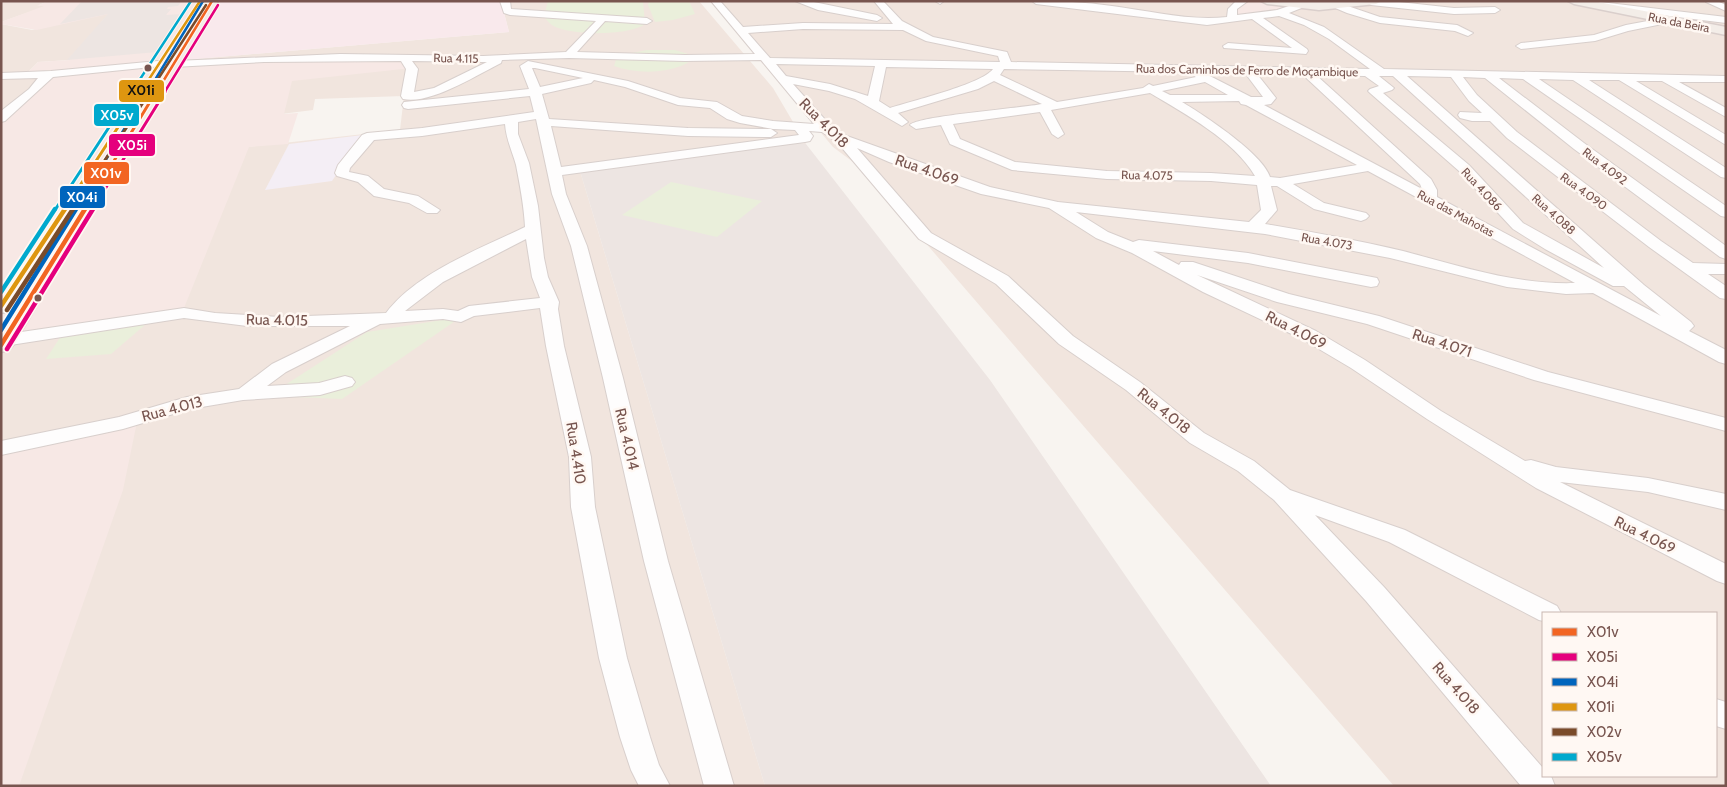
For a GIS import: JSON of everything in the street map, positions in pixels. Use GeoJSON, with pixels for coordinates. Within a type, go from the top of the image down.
{"type":"FeatureCollection","features":[{"type":"Feature","properties":{"kind":"main road"},"geometry":{"type":"LineString","coordinates":[[3,342],[76,225],[200,1]]}},
{"type":"Feature","properties":{"kind":"main road"},"geometry":{"type":"LineString","coordinates":[[1,306],[52,229],[212,1]]}},
{"type":"Feature","properties":{"kind":"main road"},"geometry":{"type":"LineString","coordinates":[[1267,1],[1301,5],[1336,5],[1376,1]]}},
{"type":"Feature","properties":{"kind":"main road","name":"Rua da Beira"},"geometry":{"type":"LineString","coordinates":[[1574,1],[1680,19],[1726,31]]}},
{"type":"Feature","properties":{"kind":"main road"},"geometry":{"type":"LineString","coordinates":[[52,229],[76,225]]}},
{"type":"Feature","properties":{"kind":"street"},"geometry":{"type":"LineString","coordinates":[[505,1],[510,12],[556,11],[601,19],[647,21]]}},
{"type":"Feature","properties":{"kind":"street","name":"Rua 4.018"},"geometry":{"type":"LineString","coordinates":[[716,1],[782,79],[925,236],[1002,280],[1066,340],[1133,386],[1197,438],[1246,466],[1282,495],[1380,601],[1540,786]]}},
{"type":"Feature","properties":{"kind":"street"},"geometry":{"type":"LineString","coordinates":[[799,1],[871,18],[894,18]]}},
{"type":"Feature","properties":{"kind":"street"},"geometry":{"type":"LineString","coordinates":[[878,1],[902,27]]}},
{"type":"Feature","properties":{"kind":"street"},"geometry":{"type":"LineString","coordinates":[[1036,1],[1207,22],[1303,51],[1254,16]]}},
{"type":"Feature","properties":{"kind":"street"},"geometry":{"type":"LineString","coordinates":[[1222,69],[1218,59],[1231,29],[1231,11],[1234,6],[1244,1]]}},
{"type":"Feature","properties":{"kind":"street"},"geometry":{"type":"LineString","coordinates":[[1371,2],[1464,11],[1494,10]]}},
{"type":"Feature","properties":{"kind":"street"},"geometry":{"type":"LineString","coordinates":[[1711,2],[1726,8]]}},
{"type":"Feature","properties":{"kind":"street"},"geometry":{"type":"LineString","coordinates":[[1588,4],[1680,19],[1726,20]]}},
{"type":"Feature","properties":{"kind":"street"},"geometry":{"type":"LineString","coordinates":[[1231,29],[1254,16],[1279,13],[1301,5]]}},
{"type":"Feature","properties":{"kind":"street"},"geometry":{"type":"LineString","coordinates":[[1336,5],[1374,19],[1396,24],[1457,28],[1468,34],[1421,36]]}},
{"type":"Feature","properties":{"kind":"street"},"geometry":{"type":"LineString","coordinates":[[569,56],[581,40],[595,29],[608,6]]}},
{"type":"Feature","properties":{"kind":"street"},"geometry":{"type":"LineString","coordinates":[[1412,7],[1429,25]]}},
{"type":"Feature","properties":{"kind":"street"},"geometry":{"type":"LineString","coordinates":[[1521,46],[1595,38],[1626,28],[1680,19],[1726,8]]}},
{"type":"Feature","properties":{"kind":"street"},"geometry":{"type":"LineString","coordinates":[[1279,13],[1296,17],[1312,24],[1381,72]]}},
{"type":"Feature","properties":{"kind":"street"},"geometry":{"type":"LineString","coordinates":[[1374,19],[1391,32]]}},
{"type":"Feature","properties":{"kind":"street"},"geometry":{"type":"LineString","coordinates":[[740,30],[803,26],[902,27],[934,40],[1003,54],[1003,65],[993,76],[970,88],[890,112]]}},
{"type":"Feature","properties":{"kind":"street"},"geometry":{"type":"LineString","coordinates":[[1231,29],[1271,28]]}},
{"type":"Feature","properties":{"kind":"street","name":"Rua 4.115"},"geometry":{"type":"LineString","coordinates":[[1,76],[162,72],[264,59],[404,57],[532,60],[569,56],[685,58],[737,56],[766,59]]}},
{"type":"Feature","properties":{"kind":"street"},"geometry":{"type":"LineString","coordinates":[[404,57],[412,69],[407,96],[444,89],[497,61]]}},
{"type":"Feature","properties":{"kind":"street"},"geometry":{"type":"LineString","coordinates":[[483,59],[497,61],[532,60],[635,86],[678,101],[713,105],[730,116],[740,119],[773,126],[832,132]]}},
{"type":"Feature","properties":{"kind":"street","name":"Rua dos Caminhos de Ferro de Moçambique"},"geometry":{"type":"LineString","coordinates":[[766,59],[881,63],[1726,79]]}},
{"type":"Feature","properties":{"kind":"street","name":"Rua 4.014"},"geometry":{"type":"LineString","coordinates":[[532,60],[526,66],[531,76],[559,194],[579,246],[613,378],[656,561],[687,674],[706,734],[719,786]]}},
{"type":"Feature","properties":{"kind":"street"},"geometry":{"type":"LineString","coordinates":[[873,101],[881,63]]}},
{"type":"Feature","properties":{"kind":"street"},"geometry":{"type":"LineString","coordinates":[[1115,67],[1200,118],[1232,141],[1262,174],[1269,210],[1254,228],[1248,258]]}},
{"type":"Feature","properties":{"kind":"street","name":"Rua das Mahotas"},"geometry":{"type":"LineString","coordinates":[[1187,68],[1721,356]]}},
{"type":"Feature","properties":{"kind":"street"},"geometry":{"type":"LineString","coordinates":[[1104,99],[1242,99],[1267,101],[1270,98],[1248,70]]}},
{"type":"Feature","properties":{"kind":"street"},"geometry":{"type":"LineString","coordinates":[[1304,70],[1426,182],[1430,190],[1430,199]]}},
{"type":"Feature","properties":{"kind":"street","name":"Rua 4.088"},"geometry":{"type":"LineString","coordinates":[[1381,72],[1638,289],[1721,356]]}},
{"type":"Feature","properties":{"kind":"street","name":"Rua 4.086"},"geometry":{"type":"LineString","coordinates":[[1381,72],[1388,88],[1374,91],[1464,168],[1518,226],[1604,274],[1638,289]]}},
{"type":"Feature","properties":{"kind":"street"},"geometry":{"type":"LineString","coordinates":[[1,118],[33,91],[45,77],[51,74]]}},
{"type":"Feature","properties":{"kind":"street","name":"Rua 4.090"},"geometry":{"type":"LineString","coordinates":[[1454,74],[1466,91],[1493,117],[1559,172],[1726,294]]}},
{"type":"Feature","properties":{"kind":"street","name":"Rua 4.092"},"geometry":{"type":"LineString","coordinates":[[1488,75],[1579,146],[1726,254]]}},
{"type":"Feature","properties":{"kind":"street"},"geometry":{"type":"LineString","coordinates":[[408,105],[534,92],[587,81],[590,76]]}},
{"type":"Feature","properties":{"kind":"street"},"geometry":{"type":"LineString","coordinates":[[993,76],[1056,106]]}},
{"type":"Feature","properties":{"kind":"street"},"geometry":{"type":"LineString","coordinates":[[1527,76],[1726,213]]}},
{"type":"Feature","properties":{"kind":"street"},"geometry":{"type":"LineString","coordinates":[[1577,77],[1726,174]]}},
{"type":"Feature","properties":{"kind":"street"},"geometry":{"type":"LineString","coordinates":[[1621,77],[1726,140]]}},
{"type":"Feature","properties":{"kind":"street"},"geometry":{"type":"LineString","coordinates":[[1664,78],[1726,114]]}},
{"type":"Feature","properties":{"kind":"street"},"geometry":{"type":"LineString","coordinates":[[782,79],[849,92],[873,101],[877,106],[890,112],[902,122]]}},
{"type":"Feature","properties":{"kind":"street"},"geometry":{"type":"LineString","coordinates":[[916,124],[1104,99],[1205,79]]}},
{"type":"Feature","properties":{"kind":"street"},"geometry":{"type":"LineString","coordinates":[[1705,79],[1726,90]]}},
{"type":"Feature","properties":{"kind":"street"},"geometry":{"type":"LineString","coordinates":[[1042,107],[1053,122],[1058,134]]}},
{"type":"Feature","properties":{"kind":"street"},"geometry":{"type":"LineString","coordinates":[[1464,114],[1493,117]]}},
{"type":"Feature","properties":{"kind":"street"},"geometry":{"type":"LineString","coordinates":[[432,210],[413,199],[379,193],[363,178],[344,175],[342,173],[344,168],[367,138],[372,136],[422,132],[511,118],[707,133],[762,134],[801,129]]}},
{"type":"Feature","properties":{"kind":"street","name":"Rua 4.410"},"geometry":{"type":"LineString","coordinates":[[511,118],[512,134],[522,164],[526,186],[536,258],[540,277],[550,302],[549,309],[555,346],[580,457],[583,507],[613,658],[635,738],[646,770],[655,786]]}},
{"type":"Feature","properties":{"kind":"street","name":"Rua 4.075"},"geometry":{"type":"LineString","coordinates":[[945,120],[955,141],[1012,166],[1107,175],[1194,176],[1280,182],[1368,167]]}},
{"type":"Feature","properties":{"kind":"street"},"geometry":{"type":"LineString","coordinates":[[526,186],[555,174],[805,138],[806,136],[801,129]]}},
{"type":"Feature","properties":{"kind":"street","name":"Rua 4.069"},"geometry":{"type":"LineString","coordinates":[[832,132],[916,167],[986,190],[1054,205],[1102,235],[1158,260],[1209,288],[1308,335],[1358,364],[1434,415],[1567,496],[1726,575]]}},
{"type":"Feature","properties":{"kind":"street"},"geometry":{"type":"LineString","coordinates":[[1688,150],[1726,152]]}},
{"type":"Feature","properties":{"kind":"street"},"geometry":{"type":"LineString","coordinates":[[1280,182],[1319,206],[1361,216]]}},
{"type":"Feature","properties":{"kind":"street","name":"Rua 4.073"},"geometry":{"type":"LineString","coordinates":[[1054,205],[1254,228],[1393,253],[1522,285],[1559,290],[1596,288]]}},
{"type":"Feature","properties":{"kind":"street"},"geometry":{"type":"LineString","coordinates":[[246,393],[265,377],[286,364],[387,318],[437,278],[533,229]]}},
{"type":"Feature","properties":{"kind":"street"},"geometry":{"type":"LineString","coordinates":[[1122,243],[1248,258],[1371,282]]}},
{"type":"Feature","properties":{"kind":"street","name":"Rua 4.071"},"geometry":{"type":"LineString","coordinates":[[1158,260],[1190,267],[1283,298],[1372,320],[1571,385],[1726,425]]}},
{"type":"Feature","properties":{"kind":"street"},"geometry":{"type":"LineString","coordinates":[[1688,268],[1726,269]]}},
{"type":"Feature","properties":{"kind":"street","name":"Rua 4.015"},"geometry":{"type":"LineString","coordinates":[[3,342],[184,313],[212,318],[289,321],[444,314],[461,317],[469,310],[550,302]]}},
{"type":"Feature","properties":{"kind":"street","name":"Rua 4.013"},"geometry":{"type":"LineString","coordinates":[[1,448],[123,423],[187,403],[246,393],[320,389],[345,382]]}},
{"type":"Feature","properties":{"kind":"street"},"geometry":{"type":"LineString","coordinates":[[1508,460],[1555,474],[1648,485],[1726,502]]}},
{"type":"Feature","properties":{"kind":"street"},"geometry":{"type":"LineString","coordinates":[[1282,495],[1397,536],[1546,612]]}},
{"type":"Feature","properties":{"kind":"shaded area"},"geometry":{"type":"Polygon","coordinates":[[[1,1],[48,1],[39,5],[46,6],[1,22],[1,1]]]}},
{"type":"Feature","properties":{"kind":"shaded area"},"geometry":{"type":"Polygon","coordinates":[[[48,1],[220,1],[182,63],[404,57],[412,68],[292,81],[284,114],[298,113],[288,144],[249,147],[182,313],[1,340],[1,118],[45,77],[27,73],[38,62],[70,60],[109,14],[37,30],[1,24],[1,22],[44,6],[37,6],[48,1]]]}},
{"type":"Feature","properties":{"kind":"shaded area"},"geometry":{"type":"Polygon","coordinates":[[[82,1],[181,2],[178,6],[168,7],[167,9],[171,9],[166,15],[182,14],[157,52],[67,60],[108,14],[60,24],[82,1]]]}},
{"type":"Feature","properties":{"kind":"shaded area"},"geometry":{"type":"Polygon","coordinates":[[[220,1],[501,1],[509,32],[184,60],[220,1]]]}},
{"type":"Feature","properties":{"kind":"shaded area"},"geometry":{"type":"Polygon","coordinates":[[[501,1],[699,1],[773,88],[806,144],[790,142],[580,171],[765,786],[12,786],[1,450],[1,340],[248,147],[400,130],[404,96],[315,99],[313,110],[281,114],[182,64],[184,60],[509,32],[501,1]]]}},
{"type":"Feature","properties":{"kind":"shaded area"},"geometry":{"type":"Polygon","coordinates":[[[710,1],[1726,1],[1726,786],[1394,786],[861,168],[833,147],[710,1]]]}},
{"type":"Feature","properties":{"kind":"shaded area"},"geometry":{"type":"Polygon","coordinates":[[[1250,1],[1297,6],[1292,9],[1238,18],[1233,10],[1250,1]]]}},
{"type":"Feature","properties":{"kind":"shaded area"},"geometry":{"type":"Polygon","coordinates":[[[109,13],[70,60],[38,62],[27,73],[51,74],[1,118],[1,24],[32,30],[109,13]]]}},
{"type":"Feature","properties":{"kind":"shaded area"},"geometry":{"type":"Polygon","coordinates":[[[363,135],[332,181],[265,190],[289,144],[363,135]]]}},
{"type":"Feature","properties":{"kind":"shaded area"},"geometry":{"type":"Polygon","coordinates":[[[790,142],[806,144],[990,380],[1271,786],[765,786],[580,171],[790,142]]]}},
{"type":"Feature","properties":{"kind":"shaded area"},"geometry":{"type":"Polygon","coordinates":[[[137,422],[123,490],[19,786],[1,786],[1,450],[137,422]]]}},
{"type":"Feature","properties":{"kind":"green space"},"geometry":{"type":"Polygon","coordinates":[[[548,1],[643,1],[645,24],[626,31],[599,33],[560,29],[552,25],[544,17],[548,1]]]}},
{"type":"Feature","properties":{"kind":"green space"},"geometry":{"type":"Polygon","coordinates":[[[649,1],[689,1],[695,14],[673,20],[655,22],[648,5],[649,1]]]}},
{"type":"Feature","properties":{"kind":"green space"},"geometry":{"type":"Polygon","coordinates":[[[647,50],[675,50],[698,57],[673,69],[656,71],[638,71],[614,66],[617,56],[647,50]]]}},
{"type":"Feature","properties":{"kind":"green space"},"geometry":{"type":"Polygon","coordinates":[[[671,182],[762,201],[717,237],[622,215],[671,182]]]}},
{"type":"Feature","properties":{"kind":"green space"},"geometry":{"type":"Polygon","coordinates":[[[461,317],[342,399],[268,396],[367,332],[461,317]]]}},
{"type":"Feature","properties":{"kind":"green space"},"geometry":{"type":"Polygon","coordinates":[[[146,324],[111,354],[46,359],[63,333],[104,327],[146,324]]]}},
{"type":"Feature","properties":{"kind":"transit line","name":"X05v"},"geometry":{"type":"LineString","coordinates":[[1,292],[191,1]]}},
{"type":"Feature","properties":{"kind":"transit line","name":"X01i"},"geometry":{"type":"LineString","coordinates":[[1,306],[200,1]]}},
{"type":"Feature","properties":{"kind":"transit line","name":"X04i"},"geometry":{"type":"LineString","coordinates":[[1,330],[203,1]]}},
{"type":"Feature","properties":{"kind":"transit line","name":"X01v"},"geometry":{"type":"LineString","coordinates":[[1,345],[212,1]]}},
{"type":"Feature","properties":{"kind":"transit line","name":"X02v"},"geometry":{"type":"LineString","coordinates":[[7,310],[206,5]]}},
{"type":"Feature","properties":{"kind":"transit line","name":"X05i"},"geometry":{"type":"LineString","coordinates":[[7,349],[218,5]]}}]}
